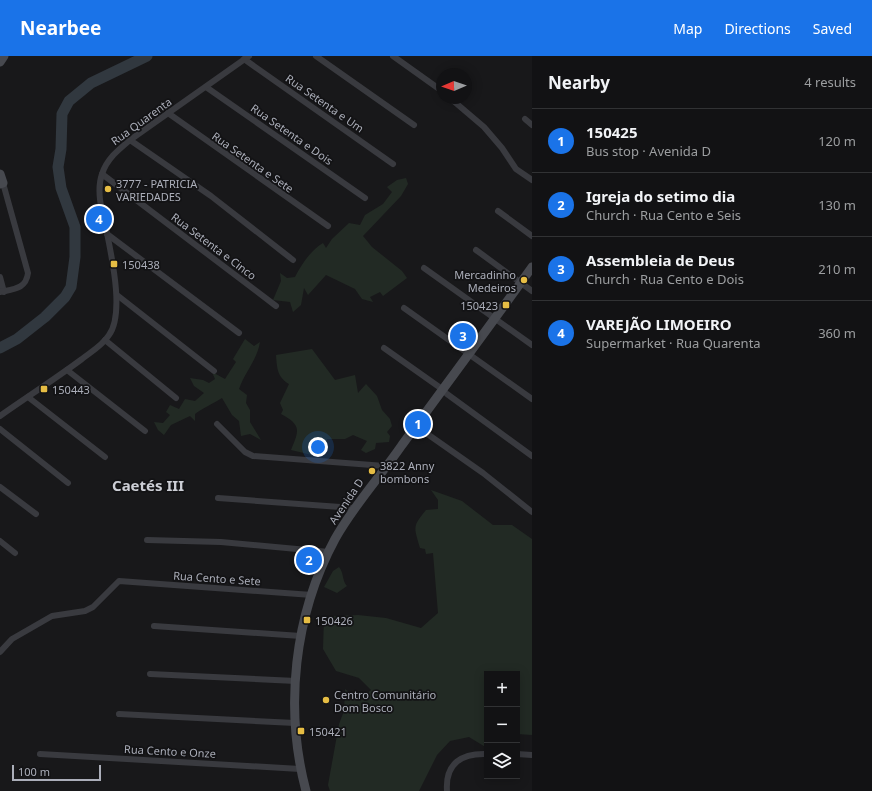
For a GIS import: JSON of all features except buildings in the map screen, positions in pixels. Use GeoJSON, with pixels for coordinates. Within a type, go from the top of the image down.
{"type":"FeatureCollection","features":[{"type":"Feature","properties":{"kind":"street"},"geometry":{"type":"LineString","coordinates":[[0,62],[4,56]]}},
{"type":"Feature","properties":{"kind":"street"},"geometry":{"type":"LineString","coordinates":[[316,56],[414,125]]}},
{"type":"Feature","properties":{"kind":"street"},"geometry":{"type":"LineString","coordinates":[[393,56],[436,87]]}},
{"type":"Feature","properties":{"kind":"street","name":"Rua Quarenta"},"geometry":{"type":"LineString","coordinates":[[0,416],[67,370],[105,340],[110,334],[116,317],[117,295],[100,196],[102,174],[108,161],[115,152],[130,140],[247,58]]}},
{"type":"Feature","properties":{"kind":"street","name":"Rua Setenta e Um"},"geometry":{"type":"LineString","coordinates":[[247,58],[393,164]]}},
{"type":"Feature","properties":{"kind":"street","name":"Rua Setenta e Dois"},"geometry":{"type":"LineString","coordinates":[[206,87],[365,198]]}},
{"type":"Feature","properties":{"kind":"street"},"geometry":{"type":"LineString","coordinates":[[457,104],[484,127],[502,148],[516,168],[532,180]]}},
{"type":"Feature","properties":{"kind":"street","name":"Rua Setenta e Sete"},"geometry":{"type":"LineString","coordinates":[[168,113],[328,226]]}},
{"type":"Feature","properties":{"kind":"street"},"geometry":{"type":"LineString","coordinates":[[524,119],[532,125]]}},
{"type":"Feature","properties":{"kind":"street"},"geometry":{"type":"LineString","coordinates":[[130,140],[211,196],[293,260]]}},
{"type":"Feature","properties":{"kind":"street"},"geometry":{"type":"LineString","coordinates":[[0,174],[1,184],[28,273],[25,284],[20,288],[2,292],[0,277]]}},
{"type":"Feature","properties":{"kind":"street","name":"Rua Setenta e Cinco"},"geometry":{"type":"LineString","coordinates":[[102,174],[276,306]]}},
{"type":"Feature","properties":{"kind":"street"},"geometry":{"type":"LineString","coordinates":[[498,211],[532,236]]}},
{"type":"Feature","properties":{"kind":"street"},"geometry":{"type":"LineString","coordinates":[[107,234],[239,333]]}},
{"type":"Feature","properties":{"kind":"street"},"geometry":{"type":"LineString","coordinates":[[476,250],[532,291]]}},
{"type":"Feature","properties":{"kind":"street","name":"Avenida D"},"geometry":{"type":"LineString","coordinates":[[306,791],[300,769],[295,723],[297,656],[300,636],[312,595],[329,552],[354,508],[532,267]]}},
{"type":"Feature","properties":{"kind":"street"},"geometry":{"type":"LineString","coordinates":[[424,268],[495,317],[532,345]]}},
{"type":"Feature","properties":{"kind":"street"},"geometry":{"type":"LineString","coordinates":[[117,295],[214,371]]}},
{"type":"Feature","properties":{"kind":"street"},"geometry":{"type":"LineString","coordinates":[[404,308],[532,399]]}},
{"type":"Feature","properties":{"kind":"street"},"geometry":{"type":"LineString","coordinates":[[105,340],[176,398]]}},
{"type":"Feature","properties":{"kind":"street"},"geometry":{"type":"LineString","coordinates":[[384,348],[532,456]]}},
{"type":"Feature","properties":{"kind":"street"},"geometry":{"type":"LineString","coordinates":[[67,370],[145,431]]}},
{"type":"Feature","properties":{"kind":"street"},"geometry":{"type":"LineString","coordinates":[[28,397],[106,457]]}},
{"type":"Feature","properties":{"kind":"street"},"geometry":{"type":"LineString","coordinates":[[217,424],[245,452],[253,456],[386,466]]}},
{"type":"Feature","properties":{"kind":"street"},"geometry":{"type":"LineString","coordinates":[[416,426],[483,473],[532,512]]}},
{"type":"Feature","properties":{"kind":"street"},"geometry":{"type":"LineString","coordinates":[[0,429],[68,483]]}},
{"type":"Feature","properties":{"kind":"street"},"geometry":{"type":"LineString","coordinates":[[0,487],[36,514]]}},
{"type":"Feature","properties":{"kind":"street"},"geometry":{"type":"LineString","coordinates":[[218,498],[354,508]]}},
{"type":"Feature","properties":{"kind":"street"},"geometry":{"type":"LineString","coordinates":[[147,540],[221,542],[329,552]]}},
{"type":"Feature","properties":{"kind":"street"},"geometry":{"type":"LineString","coordinates":[[0,541],[15,553]]}},
{"type":"Feature","properties":{"kind":"street","name":"Rua Cento e Sete"},"geometry":{"type":"LineString","coordinates":[[0,652],[12,639],[52,616],[85,611],[93,607],[120,581],[312,595]]}},
{"type":"Feature","properties":{"kind":"street"},"geometry":{"type":"LineString","coordinates":[[154,626],[300,636]]}},
{"type":"Feature","properties":{"kind":"street"},"geometry":{"type":"LineString","coordinates":[[150,674],[296,681]]}},
{"type":"Feature","properties":{"kind":"street"},"geometry":{"type":"LineString","coordinates":[[119,714],[295,723]]}},
{"type":"Feature","properties":{"kind":"street"},"geometry":{"type":"LineString","coordinates":[[447,791],[448,774],[461,758],[473,753],[484,754]]}},
{"type":"Feature","properties":{"kind":"street","name":"Rua Cento e Onze"},"geometry":{"type":"LineString","coordinates":[[40,754],[300,769]]}},
{"type":"Feature","properties":{"kind":"street"},"geometry":{"type":"LineString","coordinates":[[520,754],[532,754]]}},
{"type":"Feature","properties":{"kind":"shaded area"},"geometry":{"type":"Polygon","coordinates":[[[406,178],[408,184],[401,196],[363,236],[372,247],[402,271],[407,278],[383,296],[380,292],[370,297],[373,302],[362,299],[355,289],[326,275],[308,295],[304,288],[301,305],[293,312],[290,302],[273,300],[281,281],[280,273],[287,278],[295,277],[303,263],[314,250],[323,243],[326,248],[332,239],[349,223],[360,225],[365,215],[383,204],[392,192],[387,187],[397,180],[406,178]]]}},
{"type":"Feature","properties":{"kind":"shaded area"},"geometry":{"type":"Polygon","coordinates":[[[245,339],[254,346],[260,342],[254,360],[239,389],[247,395],[246,403],[250,410],[250,422],[261,440],[250,434],[241,436],[239,421],[232,415],[222,398],[195,414],[195,421],[190,416],[171,425],[164,435],[158,430],[154,422],[163,423],[170,415],[166,412],[170,405],[179,409],[185,399],[195,401],[204,393],[194,386],[190,378],[203,380],[209,383],[215,379],[212,372],[225,379],[236,362],[233,359],[245,339]]]}},
{"type":"Feature","properties":{"kind":"shaded area"},"geometry":{"type":"Polygon","coordinates":[[[312,349],[335,380],[355,375],[358,393],[366,384],[377,396],[382,410],[390,419],[392,426],[387,432],[390,436],[389,442],[376,443],[375,449],[366,453],[361,450],[367,441],[353,435],[345,439],[327,439],[326,452],[315,448],[316,456],[291,450],[296,438],[297,429],[293,422],[281,414],[283,410],[280,403],[289,384],[280,375],[277,368],[276,355],[312,349]]]}},
{"type":"Feature","properties":{"kind":"shaded area"},"geometry":{"type":"Polygon","coordinates":[[[431,490],[462,501],[493,525],[512,525],[532,539],[532,735],[520,734],[520,671],[484,671],[484,746],[469,737],[450,741],[437,755],[419,791],[330,791],[328,785],[339,724],[344,711],[345,689],[360,700],[371,690],[359,678],[336,671],[323,649],[324,617],[358,615],[386,618],[421,628],[438,613],[433,553],[426,554],[425,549],[420,548],[416,524],[426,510],[438,509],[438,500],[431,490]]]}},
{"type":"Feature","properties":{"kind":"shaded area"},"geometry":{"type":"Polygon","coordinates":[[[339,567],[342,572],[344,582],[347,586],[337,593],[324,587],[333,571],[339,567]]]}},
{"type":"Feature","properties":{"kind":"waterway"},"geometry":{"type":"LineString","coordinates":[[0,348],[17,339],[45,317],[65,297],[71,287],[75,257],[75,227],[61,188],[58,167],[61,149],[62,114],[69,101],[91,83],[147,56]]}},
{"type":"Feature","properties":{"kind":"place","name":"3777 - PATRICIA VARIEDADES"},"geometry":{"type":"Point","coordinates":[108,189]}},
{"type":"Feature","properties":{"kind":"place","name":"VAREJÃO LIMOEIRO"},"geometry":{"type":"Point","coordinates":[99,219]}},
{"type":"Feature","properties":{"kind":"place","name":"150438"},"geometry":{"type":"Point","coordinates":[114,264]}},
{"type":"Feature","properties":{"kind":"place","name":"Mercadinho Medeiros"},"geometry":{"type":"Point","coordinates":[524,280]}},
{"type":"Feature","properties":{"kind":"place","name":"150423"},"geometry":{"type":"Point","coordinates":[506,305]}},
{"type":"Feature","properties":{"kind":"place","name":"Assembleia de Deus"},"geometry":{"type":"Point","coordinates":[463,336]}},
{"type":"Feature","properties":{"kind":"place","name":"150443"},"geometry":{"type":"Point","coordinates":[44,389]}},
{"type":"Feature","properties":{"kind":"place","name":"150425"},"geometry":{"type":"Point","coordinates":[418,424]}},
{"type":"Feature","properties":{"kind":"place","name":"3822 Anny bombons"},"geometry":{"type":"Point","coordinates":[372,471]}},
{"type":"Feature","properties":{"kind":"place","name":"Igreja do setimo dia"},"geometry":{"type":"Point","coordinates":[309,560]}},
{"type":"Feature","properties":{"kind":"place","name":"150426"},"geometry":{"type":"Point","coordinates":[307,620]}},
{"type":"Feature","properties":{"kind":"place","name":"Centro Comunitário Dom Bosco"},"geometry":{"type":"Point","coordinates":[326,700]}},
{"type":"Feature","properties":{"kind":"place","name":"150421"},"geometry":{"type":"Point","coordinates":[301,731]}},
{"type":"Feature","properties":{"kind":"district","name":"Caetés III"},"geometry":{"type":"Point","coordinates":[148,485]}}]}
